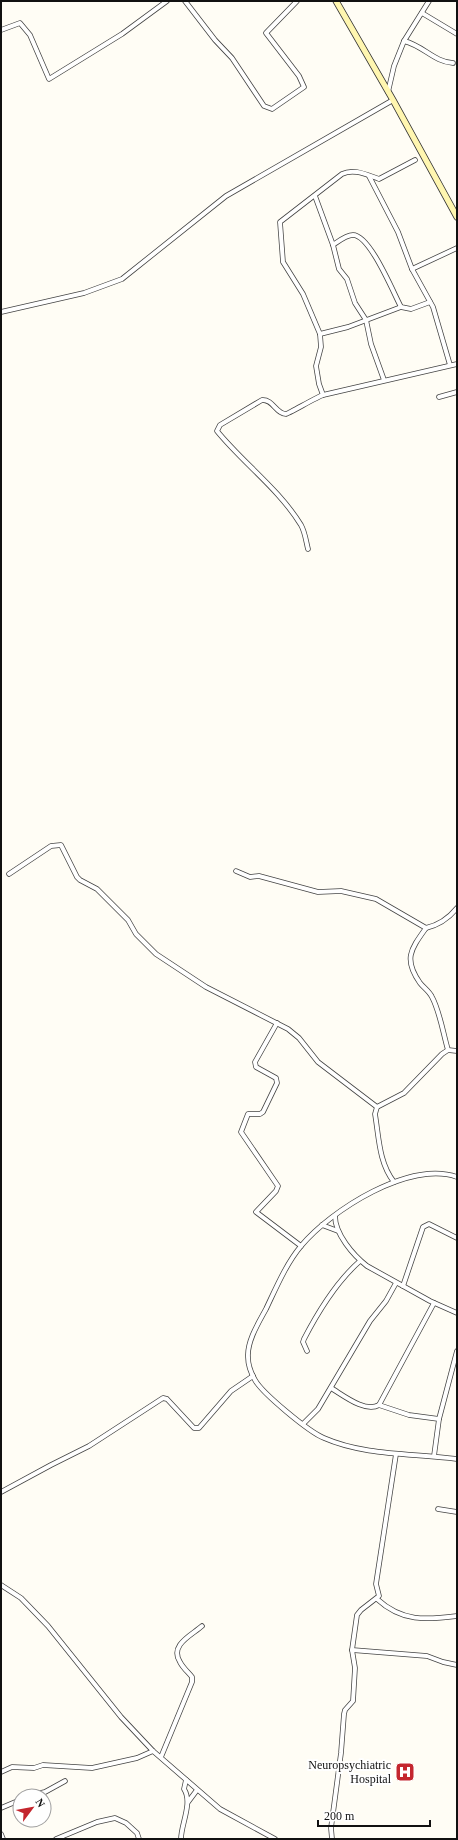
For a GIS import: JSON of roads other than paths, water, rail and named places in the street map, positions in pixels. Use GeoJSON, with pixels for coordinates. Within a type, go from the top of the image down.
{"type":"FeatureCollection","features":[{"type":"Feature","properties":{"kind":"main road"},"geometry":{"type":"LineString","coordinates":[[336,1],[455,206],[457,217]]}},
{"type":"Feature","properties":{"kind":"street"},"geometry":{"type":"LineString","coordinates":[[1,30],[20,23],[30,35],[49,79],[64,72],[122,34],[167,1]]}},
{"type":"Feature","properties":{"kind":"street"},"geometry":{"type":"LineString","coordinates":[[185,1],[215,40],[232,58],[264,106],[272,109],[304,86],[299,76],[266,33],[297,1]]}},
{"type":"Feature","properties":{"kind":"street"},"geometry":{"type":"LineString","coordinates":[[388,92],[394,66],[404,41],[429,1]]}},
{"type":"Feature","properties":{"kind":"street"},"geometry":{"type":"LineString","coordinates":[[422,13],[457,34]]}},
{"type":"Feature","properties":{"kind":"street"},"geometry":{"type":"LineString","coordinates":[[404,41],[414,43],[443,63],[452,63]]}},
{"type":"Feature","properties":{"kind":"street"},"geometry":{"type":"LineString","coordinates":[[1,312],[84,293],[122,279],[226,196],[393,100]]}},
{"type":"Feature","properties":{"kind":"street"},"geometry":{"type":"LineString","coordinates":[[323,395],[319,384],[316,366],[321,347],[320,334],[303,294],[283,262],[279,226],[282,220],[346,172],[368,174],[369,176],[382,178],[415,160]]}},
{"type":"Feature","properties":{"kind":"street"},"geometry":{"type":"LineString","coordinates":[[369,176],[398,232],[412,269],[430,302],[450,365]]}},
{"type":"Feature","properties":{"kind":"street"},"geometry":{"type":"LineString","coordinates":[[315,196],[333,245],[339,269],[347,279],[355,303],[366,320],[371,344],[384,380]]}},
{"type":"Feature","properties":{"kind":"street"},"geometry":{"type":"LineString","coordinates":[[333,245],[348,236],[354,235],[365,241],[400,307]]}},
{"type":"Feature","properties":{"kind":"street"},"geometry":{"type":"LineString","coordinates":[[412,269],[457,248]]}},
{"type":"Feature","properties":{"kind":"street"},"geometry":{"type":"LineString","coordinates":[[320,334],[366,320],[400,307],[411,309],[430,302]]}},
{"type":"Feature","properties":{"kind":"street"},"geometry":{"type":"LineString","coordinates":[[308,549],[301,526],[274,489],[246,464],[216,430],[220,425],[262,400],[270,401],[286,414],[303,403],[323,395],[457,364]]}},
{"type":"Feature","properties":{"kind":"street"},"geometry":{"type":"LineString","coordinates":[[439,397],[457,392]]}},
{"type":"Feature","properties":{"kind":"street"},"geometry":{"type":"LineString","coordinates":[[9,874],[51,846],[61,845],[77,877],[97,888],[128,920],[136,934],[156,954],[206,987],[288,1029],[299,1038],[318,1062],[377,1107]]}},
{"type":"Feature","properties":{"kind":"street"},"geometry":{"type":"LineString","coordinates":[[236,871],[250,877],[259,876],[318,892],[341,891],[376,899],[426,928]]}},
{"type":"Feature","properties":{"kind":"street"},"geometry":{"type":"LineString","coordinates":[[448,1050],[433,998],[420,984],[412,970],[410,958],[412,948],[426,928],[450,917],[457,908]]}},
{"type":"Feature","properties":{"kind":"street"},"geometry":{"type":"LineString","coordinates":[[277,1023],[254,1062],[256,1066],[276,1078],[277,1083],[263,1112],[260,1114],[248,1114],[241,1132],[278,1186],[276,1191],[256,1212],[301,1246]]}},
{"type":"Feature","properties":{"kind":"street"},"geometry":{"type":"LineString","coordinates":[[394,1182],[384,1168],[381,1156],[375,1114],[377,1107],[404,1093],[442,1054],[448,1050],[457,1052]]}},
{"type":"Feature","properties":{"kind":"street"},"geometry":{"type":"LineString","coordinates":[[457,1177],[429,1173],[419,1174],[394,1182],[374,1192],[322,1225],[301,1246],[278,1283],[252,1340],[248,1355],[253,1376],[264,1391],[322,1438],[338,1443],[396,1454],[457,1459]]}},
{"type":"Feature","properties":{"kind":"street"},"geometry":{"type":"LineString","coordinates":[[335,1216],[335,1224],[338,1231],[360,1261],[396,1283],[457,1313]]}},
{"type":"Feature","properties":{"kind":"street"},"geometry":{"type":"LineString","coordinates":[[402,1286],[423,1227],[429,1224],[457,1238]]}},
{"type":"Feature","properties":{"kind":"street"},"geometry":{"type":"LineString","coordinates":[[322,1225],[338,1231]]}},
{"type":"Feature","properties":{"kind":"street"},"geometry":{"type":"LineString","coordinates":[[307,1351],[303,1342],[316,1316],[344,1276],[360,1261]]}},
{"type":"Feature","properties":{"kind":"street"},"geometry":{"type":"LineString","coordinates":[[303,1424],[318,1409],[370,1321],[386,1301],[396,1283]]}},
{"type":"Feature","properties":{"kind":"street"},"geometry":{"type":"LineString","coordinates":[[379,1405],[434,1303]]}},
{"type":"Feature","properties":{"kind":"street"},"geometry":{"type":"LineString","coordinates":[[434,1456],[439,1419],[457,1351]]}},
{"type":"Feature","properties":{"kind":"street"},"geometry":{"type":"LineString","coordinates":[[1,1492],[89,1446],[163,1398],[167,1399],[194,1428],[199,1428],[231,1391],[253,1376]]}},
{"type":"Feature","properties":{"kind":"street"},"geometry":{"type":"LineString","coordinates":[[331,1388],[366,1406],[373,1407],[379,1405],[409,1415],[439,1419]]}},
{"type":"Feature","properties":{"kind":"street"},"geometry":{"type":"LineString","coordinates":[[332,1839],[331,1828],[341,1753],[344,1714],[345,1710],[353,1701],[355,1668],[352,1650],[358,1614],[377,1599],[379,1593],[376,1584],[396,1454]]}},
{"type":"Feature","properties":{"kind":"street"},"geometry":{"type":"LineString","coordinates":[[438,1509],[457,1512]]}},
{"type":"Feature","properties":{"kind":"street"},"geometry":{"type":"LineString","coordinates":[[1,1585],[21,1598],[48,1626],[121,1717],[153,1751],[197,1790],[233,1817],[275,1839]]}},
{"type":"Feature","properties":{"kind":"street"},"geometry":{"type":"LineString","coordinates":[[377,1599],[394,1612],[413,1618],[433,1619],[457,1616]]}},
{"type":"Feature","properties":{"kind":"street"},"geometry":{"type":"LineString","coordinates":[[161,1757],[192,1682],[192,1677],[179,1662],[178,1650],[184,1640],[202,1626]]}},
{"type":"Feature","properties":{"kind":"street"},"geometry":{"type":"LineString","coordinates":[[352,1650],[426,1656],[443,1662],[457,1664]]}},
{"type":"Feature","properties":{"kind":"street"},"geometry":{"type":"LineString","coordinates":[[1,1772],[12,1767],[24,1768],[43,1765],[92,1768],[137,1758],[153,1751]]}},
{"type":"Feature","properties":{"kind":"street"},"geometry":{"type":"LineString","coordinates":[[181,1839],[187,1804],[187,1794],[184,1789],[186,1780]]}},
{"type":"Feature","properties":{"kind":"street"},"geometry":{"type":"LineString","coordinates":[[52,1788],[65,1781]]}},
{"type":"Feature","properties":{"kind":"street"},"geometry":{"type":"LineString","coordinates":[[187,1804],[197,1790]]}},
{"type":"Feature","properties":{"kind":"street"},"geometry":{"type":"LineString","coordinates":[[1,1808],[12,1803]]}},
{"type":"Feature","properties":{"kind":"street"},"geometry":{"type":"LineString","coordinates":[[56,1839],[64,1837],[97,1822],[115,1818],[126,1823],[137,1833],[140,1839]]}},
{"type":"Feature","properties":{"kind":"street"},"geometry":{"type":"LineString","coordinates":[[1,1834],[3,1839]]}},
{"type":"Feature","properties":{"kind":"place","name":"Neuropsychiatric Hospital"},"geometry":{"type":"Point","coordinates":[405,1772]}}]}
